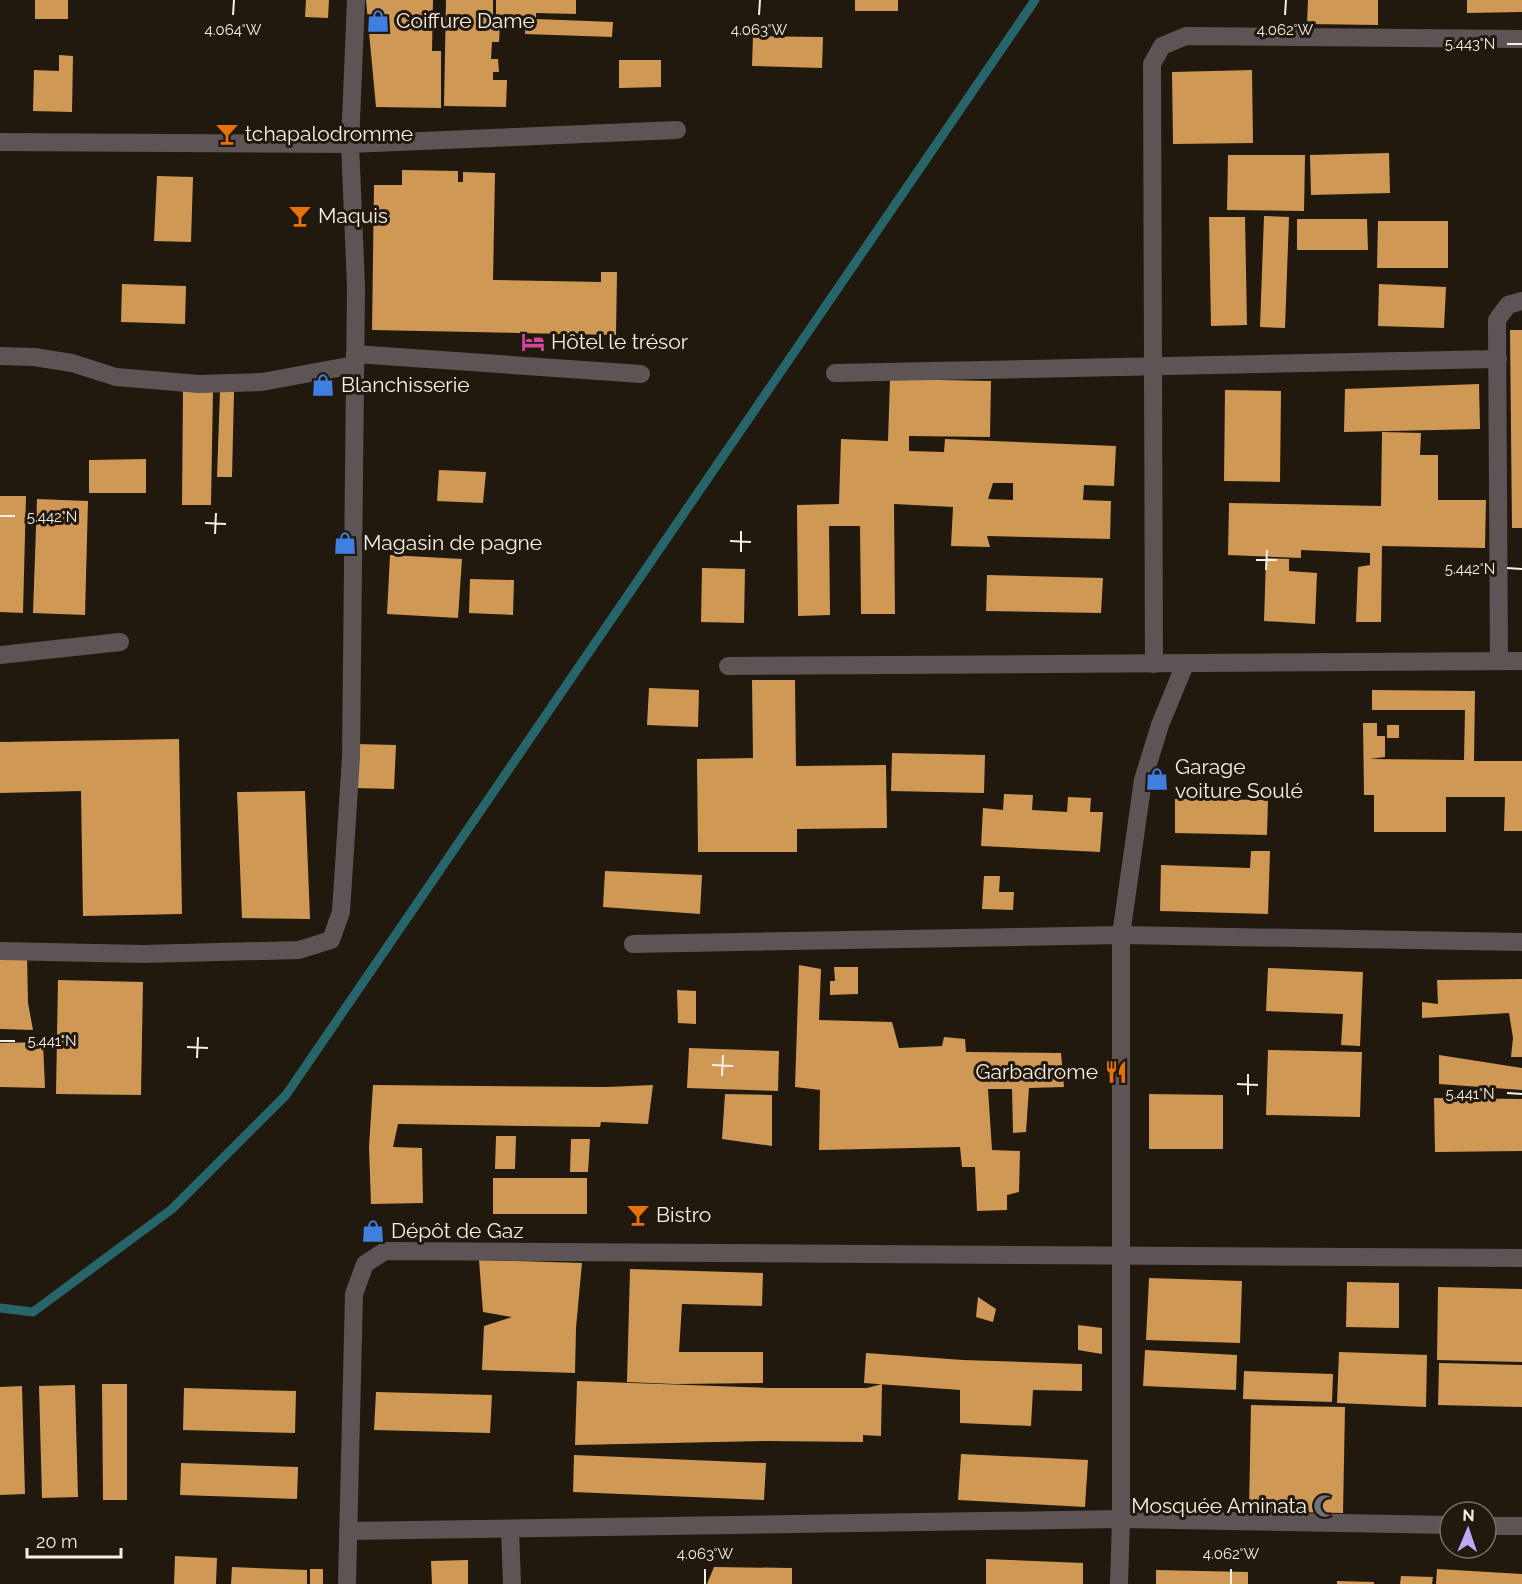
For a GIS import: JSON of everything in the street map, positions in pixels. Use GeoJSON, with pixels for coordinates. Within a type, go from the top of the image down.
{"type":"FeatureCollection","features":[{"type":"Feature","properties":{"kind":"street"},"geometry":{"type":"LineString","coordinates":[[0,951],[143,954],[298,950],[331,940],[341,912],[351,757],[356,286],[350,144],[356,0]]}},
{"type":"Feature","properties":{"kind":"street"},"geometry":{"type":"LineString","coordinates":[[1154,664],[1152,64],[1162,46],[1186,36],[1522,39]]}},
{"type":"Feature","properties":{"kind":"street"},"geometry":{"type":"LineString","coordinates":[[0,142],[350,144],[678,129]]}},
{"type":"Feature","properties":{"kind":"street"},"geometry":{"type":"LineString","coordinates":[[1499,661],[1497,320],[1508,305],[1522,301]]}},
{"type":"Feature","properties":{"kind":"street"},"geometry":{"type":"LineString","coordinates":[[0,356],[34,357],[72,363],[116,376],[200,384],[262,382],[354,360],[640,374]]}},
{"type":"Feature","properties":{"kind":"street"},"geometry":{"type":"LineString","coordinates":[[835,373],[1498,359]]}},
{"type":"Feature","properties":{"kind":"street"},"geometry":{"type":"LineString","coordinates":[[0,655],[120,642]]}},
{"type":"Feature","properties":{"kind":"street"},"geometry":{"type":"LineString","coordinates":[[728,666],[1522,661]]}},
{"type":"Feature","properties":{"kind":"street"},"geometry":{"type":"LineString","coordinates":[[1119,1584],[1122,1255],[1121,935],[1143,780],[1160,725],[1185,664]]}},
{"type":"Feature","properties":{"kind":"street"},"geometry":{"type":"LineString","coordinates":[[633,944],[1121,935],[1522,942]]}},
{"type":"Feature","properties":{"kind":"street"},"geometry":{"type":"LineString","coordinates":[[347,1584],[354,1294],[365,1264],[385,1251],[1522,1258]]}},
{"type":"Feature","properties":{"kind":"street"},"geometry":{"type":"LineString","coordinates":[[348,1532],[1121,1519],[1438,1525]]}},
{"type":"Feature","properties":{"kind":"street"},"geometry":{"type":"LineString","coordinates":[[1498,1526],[1522,1526]]}},
{"type":"Feature","properties":{"kind":"street"},"geometry":{"type":"LineString","coordinates":[[510,1529],[512,1584]]}},
{"type":"Feature","properties":{"kind":"building"},"geometry":{"type":"Polygon","coordinates":[[[35,0],[68,0],[68,19],[35,19],[35,0]]]}},
{"type":"Feature","properties":{"kind":"building"},"geometry":{"type":"Polygon","coordinates":[[[306,0],[329,0],[328,18],[305,17],[306,0]]]}},
{"type":"Feature","properties":{"kind":"building"},"geometry":{"type":"Polygon","coordinates":[[[366,0],[433,0],[432,51],[441,51],[441,108],[376,107],[366,0]]]}},
{"type":"Feature","properties":{"kind":"building"},"geometry":{"type":"Polygon","coordinates":[[[446,0],[493,0],[493,25],[500,25],[499,42],[492,42],[491,59],[498,59],[499,72],[493,72],[493,80],[507,80],[506,107],[444,106],[446,0]]]}},
{"type":"Feature","properties":{"kind":"building"},"geometry":{"type":"Polygon","coordinates":[[[496,0],[576,0],[576,14],[536,13],[536,19],[613,22],[612,37],[525,34],[526,16],[496,15],[496,0]]]}},
{"type":"Feature","properties":{"kind":"building"},"geometry":{"type":"Polygon","coordinates":[[[855,0],[898,0],[898,11],[855,11],[855,0]]]}},
{"type":"Feature","properties":{"kind":"building"},"geometry":{"type":"Polygon","coordinates":[[[1308,0],[1378,0],[1378,25],[1307,24],[1308,0]]]}},
{"type":"Feature","properties":{"kind":"building"},"geometry":{"type":"Polygon","coordinates":[[[1467,0],[1522,0],[1522,12],[1467,13],[1467,0]]]}},
{"type":"Feature","properties":{"kind":"building"},"geometry":{"type":"Polygon","coordinates":[[[753,36],[823,37],[822,68],[752,66],[753,36]]]}},
{"type":"Feature","properties":{"kind":"building"},"geometry":{"type":"Polygon","coordinates":[[[59,55],[73,56],[72,112],[33,111],[34,70],[59,71],[59,55]]]}},
{"type":"Feature","properties":{"kind":"building"},"geometry":{"type":"Polygon","coordinates":[[[619,60],[661,60],[661,87],[619,88],[619,60]]]}},
{"type":"Feature","properties":{"kind":"building"},"geometry":{"type":"Polygon","coordinates":[[[1252,70],[1253,143],[1173,144],[1172,72],[1252,70]]]}},
{"type":"Feature","properties":{"kind":"building"},"geometry":{"type":"Polygon","coordinates":[[[1389,153],[1390,193],[1311,195],[1310,155],[1389,153]]]}},
{"type":"Feature","properties":{"kind":"building"},"geometry":{"type":"Polygon","coordinates":[[[1228,155],[1305,155],[1304,211],[1227,210],[1228,155]]]}},
{"type":"Feature","properties":{"kind":"building"},"geometry":{"type":"Polygon","coordinates":[[[402,170],[458,171],[458,182],[463,182],[463,172],[495,173],[493,280],[601,282],[601,272],[617,272],[616,335],[372,330],[374,185],[402,185],[402,170]]]}},
{"type":"Feature","properties":{"kind":"building"},"geometry":{"type":"Polygon","coordinates":[[[157,176],[193,177],[191,242],[154,241],[157,176]]]}},
{"type":"Feature","properties":{"kind":"building"},"geometry":{"type":"Polygon","coordinates":[[[1264,216],[1289,217],[1285,328],[1260,327],[1264,216]]]}},
{"type":"Feature","properties":{"kind":"building"},"geometry":{"type":"Polygon","coordinates":[[[1209,217],[1245,217],[1247,325],[1211,326],[1209,217]]]}},
{"type":"Feature","properties":{"kind":"building"},"geometry":{"type":"Polygon","coordinates":[[[1297,219],[1367,219],[1368,250],[1297,250],[1297,219]]]}},
{"type":"Feature","properties":{"kind":"building"},"geometry":{"type":"Polygon","coordinates":[[[1378,221],[1448,221],[1448,268],[1377,268],[1378,221]]]}},
{"type":"Feature","properties":{"kind":"building"},"geometry":{"type":"Polygon","coordinates":[[[122,284],[186,286],[185,324],[121,322],[122,284]]]}},
{"type":"Feature","properties":{"kind":"building"},"geometry":{"type":"Polygon","coordinates":[[[1379,284],[1446,287],[1444,328],[1378,326],[1379,284]]]}},
{"type":"Feature","properties":{"kind":"building"},"geometry":{"type":"Polygon","coordinates":[[[1510,330],[1522,330],[1522,528],[1512,528],[1510,330]]]}},
{"type":"Feature","properties":{"kind":"building"},"geometry":{"type":"Polygon","coordinates":[[[890,379],[991,381],[990,437],[909,436],[909,451],[944,452],[945,439],[1116,446],[1114,486],[1084,485],[1083,500],[1111,501],[1110,539],[987,536],[990,547],[951,546],[953,507],[894,504],[895,614],[861,614],[860,526],[829,526],[830,615],[798,616],[797,505],[839,504],[841,439],[888,441],[890,379]],[[993,483],[988,499],[1013,500],[1013,483],[993,483]]]}},
{"type":"Feature","properties":{"kind":"building"},"geometry":{"type":"Polygon","coordinates":[[[1479,384],[1480,429],[1344,432],[1345,389],[1479,384]]]}},
{"type":"Feature","properties":{"kind":"building"},"geometry":{"type":"Polygon","coordinates":[[[183,389],[213,390],[211,505],[182,505],[183,389]]]}},
{"type":"Feature","properties":{"kind":"building"},"geometry":{"type":"Polygon","coordinates":[[[1225,390],[1281,391],[1280,482],[1224,481],[1225,390]]]}},
{"type":"Feature","properties":{"kind":"building"},"geometry":{"type":"Polygon","coordinates":[[[220,391],[234,392],[232,477],[217,477],[220,391]]]}},
{"type":"Feature","properties":{"kind":"building"},"geometry":{"type":"Polygon","coordinates":[[[1382,432],[1421,433],[1420,455],[1438,455],[1438,500],[1486,500],[1485,548],[1382,546],[1381,622],[1356,622],[1358,567],[1370,565],[1370,553],[1301,550],[1301,558],[1228,555],[1229,503],[1381,506],[1382,432]]]}},
{"type":"Feature","properties":{"kind":"building"},"geometry":{"type":"Polygon","coordinates":[[[146,459],[146,493],[89,493],[89,460],[146,459]]]}},
{"type":"Feature","properties":{"kind":"building"},"geometry":{"type":"Polygon","coordinates":[[[439,470],[486,472],[483,503],[437,501],[439,470]]]}},
{"type":"Feature","properties":{"kind":"building"},"geometry":{"type":"Polygon","coordinates":[[[0,496],[26,496],[23,613],[0,612],[0,496]]]}},
{"type":"Feature","properties":{"kind":"building"},"geometry":{"type":"Polygon","coordinates":[[[37,499],[88,501],[85,615],[33,613],[37,499]]]}},
{"type":"Feature","properties":{"kind":"building"},"geometry":{"type":"Polygon","coordinates":[[[390,555],[462,559],[458,618],[387,614],[390,555]]]}},
{"type":"Feature","properties":{"kind":"building"},"geometry":{"type":"Polygon","coordinates":[[[1266,558],[1289,559],[1289,571],[1317,573],[1315,624],[1264,621],[1266,558]]]}},
{"type":"Feature","properties":{"kind":"building"},"geometry":{"type":"Polygon","coordinates":[[[702,568],[745,569],[744,623],[701,622],[702,568]]]}},
{"type":"Feature","properties":{"kind":"building"},"geometry":{"type":"Polygon","coordinates":[[[987,575],[1103,578],[1101,613],[986,611],[987,575]]]}},
{"type":"Feature","properties":{"kind":"building"},"geometry":{"type":"Polygon","coordinates":[[[470,579],[514,580],[513,615],[469,613],[470,579]]]}},
{"type":"Feature","properties":{"kind":"building"},"geometry":{"type":"Polygon","coordinates":[[[752,680],[795,680],[796,766],[886,765],[887,828],[797,829],[797,852],[698,852],[697,759],[753,758],[752,680]]]}},
{"type":"Feature","properties":{"kind":"building"},"geometry":{"type":"Polygon","coordinates":[[[649,688],[699,690],[698,727],[647,725],[649,688]]]}},
{"type":"Feature","properties":{"kind":"building"},"geometry":{"type":"Polygon","coordinates":[[[1372,690],[1475,691],[1474,761],[1522,761],[1522,831],[1504,831],[1505,797],[1446,797],[1446,832],[1374,832],[1374,795],[1364,795],[1363,723],[1377,723],[1377,736],[1385,736],[1385,757],[1370,759],[1464,760],[1465,710],[1372,710],[1372,690]]]}},
{"type":"Feature","properties":{"kind":"building"},"geometry":{"type":"Polygon","coordinates":[[[1387,725],[1399,725],[1399,738],[1387,738],[1387,725]]]}},
{"type":"Feature","properties":{"kind":"building"},"geometry":{"type":"Polygon","coordinates":[[[179,739],[182,914],[83,916],[81,791],[0,793],[0,742],[179,739]]]}},
{"type":"Feature","properties":{"kind":"building"},"geometry":{"type":"Polygon","coordinates":[[[355,744],[396,745],[394,789],[354,788],[355,744]]]}},
{"type":"Feature","properties":{"kind":"building"},"geometry":{"type":"Polygon","coordinates":[[[892,753],[985,755],[984,793],[891,791],[892,753]]]}},
{"type":"Feature","properties":{"kind":"building"},"geometry":{"type":"Polygon","coordinates":[[[305,791],[310,919],[242,918],[237,792],[305,791]]]}},
{"type":"Feature","properties":{"kind":"building"},"geometry":{"type":"Polygon","coordinates":[[[1004,794],[1033,795],[1032,810],[1067,812],[1068,797],[1091,798],[1090,812],[1103,812],[1100,852],[981,846],[983,808],[1003,810],[1004,794]]]}},
{"type":"Feature","properties":{"kind":"building"},"geometry":{"type":"Polygon","coordinates":[[[1175,799],[1268,800],[1267,835],[1175,833],[1175,799]]]}},
{"type":"Feature","properties":{"kind":"building"},"geometry":{"type":"Polygon","coordinates":[[[1251,851],[1270,851],[1268,914],[1160,911],[1161,865],[1250,868],[1251,851]]]}},
{"type":"Feature","properties":{"kind":"building"},"geometry":{"type":"Polygon","coordinates":[[[605,871],[702,875],[700,914],[603,907],[605,871]]]}},
{"type":"Feature","properties":{"kind":"building"},"geometry":{"type":"Polygon","coordinates":[[[984,876],[1000,876],[999,892],[1014,892],[1013,910],[982,909],[984,876]]]}},
{"type":"Feature","properties":{"kind":"building"},"geometry":{"type":"Polygon","coordinates":[[[0,955],[27,955],[28,1003],[33,1030],[0,1029],[0,955]]]}},
{"type":"Feature","properties":{"kind":"building"},"geometry":{"type":"Polygon","coordinates":[[[799,965],[821,969],[819,1020],[892,1022],[899,1048],[942,1046],[944,1037],[965,1039],[966,1052],[1061,1053],[1064,1087],[1029,1088],[1026,1132],[1013,1133],[1012,1089],[988,1089],[992,1150],[1020,1151],[1019,1192],[1007,1195],[1007,1210],[977,1211],[975,1167],[962,1167],[960,1147],[819,1150],[820,1090],[795,1087],[799,965]]]}},
{"type":"Feature","properties":{"kind":"building"},"geometry":{"type":"Polygon","coordinates":[[[834,967],[858,967],[858,994],[830,995],[830,981],[835,981],[834,967]]]}},
{"type":"Feature","properties":{"kind":"building"},"geometry":{"type":"Polygon","coordinates":[[[1268,968],[1363,972],[1360,1046],[1341,1045],[1343,1014],[1266,1011],[1268,968]]]}},
{"type":"Feature","properties":{"kind":"building"},"geometry":{"type":"Polygon","coordinates":[[[1522,979],[1522,1057],[1511,1057],[1513,1038],[1509,1013],[1422,1018],[1422,1002],[1438,1004],[1437,980],[1522,979]]]}},
{"type":"Feature","properties":{"kind":"building"},"geometry":{"type":"Polygon","coordinates":[[[58,980],[143,982],[141,1095],[56,1094],[58,980]]]}},
{"type":"Feature","properties":{"kind":"building"},"geometry":{"type":"Polygon","coordinates":[[[677,990],[696,991],[696,1024],[678,1023],[677,990]]]}},
{"type":"Feature","properties":{"kind":"building"},"geometry":{"type":"Polygon","coordinates":[[[43,1042],[45,1088],[0,1087],[0,1043],[43,1042]]]}},
{"type":"Feature","properties":{"kind":"building"},"geometry":{"type":"Polygon","coordinates":[[[689,1048],[779,1051],[778,1091],[687,1088],[689,1048]]]}},
{"type":"Feature","properties":{"kind":"building"},"geometry":{"type":"Polygon","coordinates":[[[1268,1050],[1362,1052],[1360,1117],[1266,1115],[1268,1050]]]}},
{"type":"Feature","properties":{"kind":"building"},"geometry":{"type":"Polygon","coordinates":[[[1439,1055],[1522,1068],[1522,1090],[1439,1084],[1439,1055]]]}},
{"type":"Feature","properties":{"kind":"building"},"geometry":{"type":"Polygon","coordinates":[[[373,1085],[607,1087],[653,1085],[648,1124],[601,1122],[600,1127],[398,1124],[393,1147],[422,1148],[423,1203],[371,1204],[369,1147],[373,1085]]]}},
{"type":"Feature","properties":{"kind":"building"},"geometry":{"type":"Polygon","coordinates":[[[725,1094],[772,1095],[772,1146],[722,1139],[725,1094]]]}},
{"type":"Feature","properties":{"kind":"building"},"geometry":{"type":"Polygon","coordinates":[[[1149,1094],[1223,1095],[1223,1149],[1149,1149],[1149,1094]]]}},
{"type":"Feature","properties":{"kind":"building"},"geometry":{"type":"Polygon","coordinates":[[[1434,1098],[1522,1099],[1522,1151],[1435,1152],[1434,1098]]]}},
{"type":"Feature","properties":{"kind":"building"},"geometry":{"type":"Polygon","coordinates":[[[496,1136],[516,1136],[515,1169],[495,1169],[496,1136]]]}},
{"type":"Feature","properties":{"kind":"building"},"geometry":{"type":"Polygon","coordinates":[[[571,1139],[590,1139],[588,1172],[570,1172],[571,1139]]]}},
{"type":"Feature","properties":{"kind":"building"},"geometry":{"type":"Polygon","coordinates":[[[493,1178],[587,1178],[587,1214],[493,1214],[493,1178]]]}},
{"type":"Feature","properties":{"kind":"building"},"geometry":{"type":"Polygon","coordinates":[[[479,1260],[582,1263],[576,1328],[575,1373],[482,1370],[484,1326],[512,1317],[483,1312],[479,1260]]]}},
{"type":"Feature","properties":{"kind":"building"},"geometry":{"type":"Polygon","coordinates":[[[630,1269],[763,1273],[762,1306],[682,1304],[679,1352],[763,1352],[763,1383],[627,1382],[630,1269]]]}},
{"type":"Feature","properties":{"kind":"building"},"geometry":{"type":"Polygon","coordinates":[[[1149,1278],[1242,1281],[1240,1343],[1146,1340],[1149,1278]]]}},
{"type":"Feature","properties":{"kind":"building"},"geometry":{"type":"Polygon","coordinates":[[[1347,1282],[1399,1283],[1399,1328],[1346,1327],[1347,1282]]]}},
{"type":"Feature","properties":{"kind":"building"},"geometry":{"type":"Polygon","coordinates":[[[1438,1287],[1522,1289],[1522,1362],[1437,1360],[1438,1287]]]}},
{"type":"Feature","properties":{"kind":"building"},"geometry":{"type":"Polygon","coordinates":[[[978,1297],[996,1309],[993,1322],[976,1317],[978,1297]]]}},
{"type":"Feature","properties":{"kind":"building"},"geometry":{"type":"Polygon","coordinates":[[[1078,1325],[1102,1328],[1102,1354],[1078,1350],[1078,1325]]]}},
{"type":"Feature","properties":{"kind":"building"},"geometry":{"type":"Polygon","coordinates":[[[1145,1350],[1237,1355],[1236,1390],[1143,1386],[1145,1350]]]}},
{"type":"Feature","properties":{"kind":"building"},"geometry":{"type":"Polygon","coordinates":[[[1339,1352],[1427,1355],[1426,1407],[1337,1403],[1339,1352]]]}},
{"type":"Feature","properties":{"kind":"building"},"geometry":{"type":"Polygon","coordinates":[[[866,1353],[963,1360],[1082,1364],[1082,1391],[1033,1390],[1031,1426],[960,1423],[960,1390],[864,1383],[866,1353]]]}},
{"type":"Feature","properties":{"kind":"building"},"geometry":{"type":"Polygon","coordinates":[[[1439,1363],[1522,1365],[1522,1407],[1438,1405],[1439,1363]]]}},
{"type":"Feature","properties":{"kind":"building"},"geometry":{"type":"Polygon","coordinates":[[[1244,1371],[1333,1374],[1332,1402],[1243,1399],[1244,1371]]]}},
{"type":"Feature","properties":{"kind":"building"},"geometry":{"type":"Polygon","coordinates":[[[577,1381],[768,1388],[867,1388],[882,1384],[881,1436],[863,1435],[863,1442],[766,1441],[575,1445],[577,1381]]]}},
{"type":"Feature","properties":{"kind":"building"},"geometry":{"type":"Polygon","coordinates":[[[102,1384],[127,1384],[127,1500],[103,1500],[102,1384]]]}},
{"type":"Feature","properties":{"kind":"building"},"geometry":{"type":"Polygon","coordinates":[[[75,1385],[78,1497],[42,1498],[39,1386],[75,1385]]]}},
{"type":"Feature","properties":{"kind":"building"},"geometry":{"type":"Polygon","coordinates":[[[22,1386],[25,1494],[0,1495],[0,1387],[22,1386]]]}},
{"type":"Feature","properties":{"kind":"building"},"geometry":{"type":"Polygon","coordinates":[[[184,1388],[296,1391],[295,1433],[183,1430],[184,1388]]]}},
{"type":"Feature","properties":{"kind":"building"},"geometry":{"type":"Polygon","coordinates":[[[376,1392],[492,1395],[490,1433],[374,1430],[376,1392]]]}},
{"type":"Feature","properties":{"kind":"building"},"geometry":{"type":"Polygon","coordinates":[[[1251,1405],[1345,1407],[1343,1513],[1249,1511],[1251,1405]]]}},
{"type":"Feature","properties":{"kind":"building"},"geometry":{"type":"Polygon","coordinates":[[[961,1454],[1088,1460],[1085,1507],[958,1500],[961,1454]]]}},
{"type":"Feature","properties":{"kind":"building"},"geometry":{"type":"Polygon","coordinates":[[[574,1455],[766,1463],[764,1500],[573,1492],[574,1455]]]}},
{"type":"Feature","properties":{"kind":"building"},"geometry":{"type":"Polygon","coordinates":[[[181,1463],[298,1467],[297,1499],[180,1495],[181,1463]]]}},
{"type":"Feature","properties":{"kind":"building"},"geometry":{"type":"Polygon","coordinates":[[[175,1556],[217,1558],[216,1584],[174,1584],[175,1556]]]}},
{"type":"Feature","properties":{"kind":"building"},"geometry":{"type":"Polygon","coordinates":[[[986,1559],[1083,1563],[1083,1584],[986,1584],[986,1559]]]}},
{"type":"Feature","properties":{"kind":"building"},"geometry":{"type":"Polygon","coordinates":[[[468,1560],[468,1584],[432,1584],[431,1561],[468,1560]]]}},
{"type":"Feature","properties":{"kind":"building"},"geometry":{"type":"Polygon","coordinates":[[[232,1567],[307,1570],[307,1584],[231,1584],[232,1567]]]}},
{"type":"Feature","properties":{"kind":"building"},"geometry":{"type":"Polygon","coordinates":[[[714,1567],[792,1568],[792,1584],[707,1584],[714,1567]]]}},
{"type":"Feature","properties":{"kind":"building"},"geometry":{"type":"Polygon","coordinates":[[[310,1569],[323,1569],[323,1584],[310,1584],[310,1569]]]}},
{"type":"Feature","properties":{"kind":"building"},"geometry":{"type":"Polygon","coordinates":[[[1437,1569],[1522,1574],[1522,1584],[1436,1584],[1437,1569]]]}},
{"type":"Feature","properties":{"kind":"building"},"geometry":{"type":"Polygon","coordinates":[[[1156,1570],[1248,1572],[1248,1584],[1156,1584],[1156,1570]]]}},
{"type":"Feature","properties":{"kind":"building"},"geometry":{"type":"Polygon","coordinates":[[[1401,1576],[1433,1577],[1432,1584],[1400,1584],[1401,1576]]]}},
{"type":"Feature","properties":{"kind":"building"},"geometry":{"type":"Polygon","coordinates":[[[1337,1581],[1374,1582],[1374,1584],[1337,1584],[1337,1581]]]}},
{"type":"Feature","properties":{"kind":"waterway"},"geometry":{"type":"LineString","coordinates":[[0,1308],[33,1312],[172,1209],[286,1095],[1035,0]]}},
{"type":"Feature","properties":{"kind":"place","name":"Coiffure Dame"},"geometry":{"type":"Point","coordinates":[378,21]}},
{"type":"Feature","properties":{"kind":"place","name":"tchapalodromme"},"geometry":{"type":"Point","coordinates":[227,134]}},
{"type":"Feature","properties":{"kind":"place","name":"Maquis"},"geometry":{"type":"Point","coordinates":[300,216]}},
{"type":"Feature","properties":{"kind":"place","name":"Hôtel le trésor"},"geometry":{"type":"Point","coordinates":[533,342]}},
{"type":"Feature","properties":{"kind":"place","name":"Blanchisserie"},"geometry":{"type":"Point","coordinates":[323,385]}},
{"type":"Feature","properties":{"kind":"place","name":"Magasin de pagne"},"geometry":{"type":"Point","coordinates":[345,543]}},
{"type":"Feature","properties":{"kind":"place","name":"Garage voiture Soulé"},"geometry":{"type":"Point","coordinates":[1157,779]}},
{"type":"Feature","properties":{"kind":"place","name":"Garbadrome"},"geometry":{"type":"Point","coordinates":[1116,1072]}},
{"type":"Feature","properties":{"kind":"place","name":"Bistro"},"geometry":{"type":"Point","coordinates":[638,1215]}},
{"type":"Feature","properties":{"kind":"place","name":"Dépôt de Gaz"},"geometry":{"type":"Point","coordinates":[373,1231]}},
{"type":"Feature","properties":{"kind":"place","name":"Mosquée Aminata"},"geometry":{"type":"Point","coordinates":[1325,1506]}}]}
